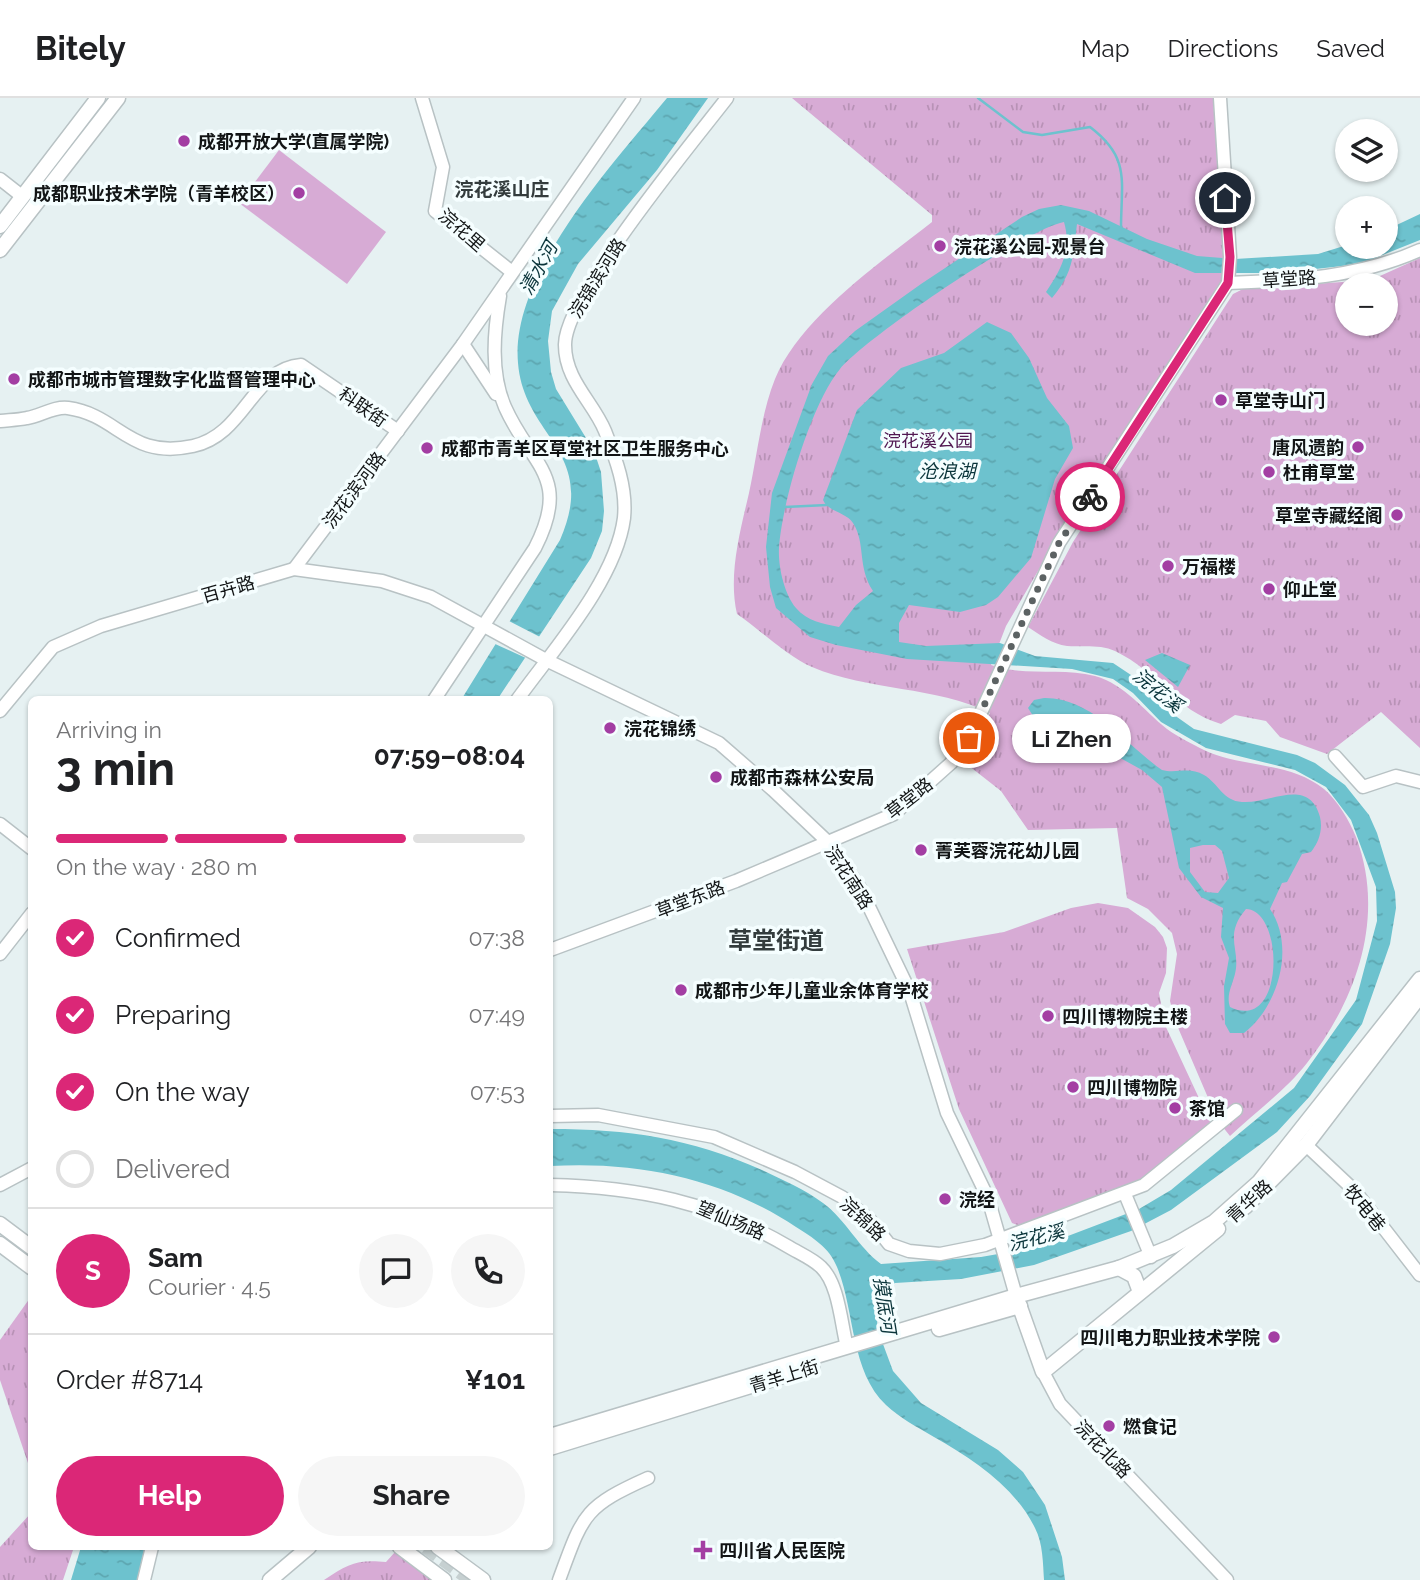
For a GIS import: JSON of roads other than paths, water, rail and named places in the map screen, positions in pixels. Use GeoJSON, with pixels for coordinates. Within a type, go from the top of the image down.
{"type":"FeatureCollection","features":[{"type":"Feature","properties":{"kind":"main road"},"geometry":{"type":"LineString","coordinates":[[0,226],[98,98]]}},
{"type":"Feature","properties":{"kind":"main road"},"geometry":{"type":"LineString","coordinates":[[0,250],[118,98]]}},
{"type":"Feature","properties":{"kind":"main road","name":"青华路"},"geometry":{"type":"LineString","coordinates":[[1018,1301],[1151,1257],[1214,1222],[1259,1182],[1420,979]]}},
{"type":"Feature","properties":{"kind":"main road","name":"青华路"},"geometry":{"type":"LineString","coordinates":[[1043,1372],[1266,1188],[1306,1144],[1420,996]]}},
{"type":"Feature","properties":{"kind":"main road"},"geometry":{"type":"LineString","coordinates":[[0,1224],[28,1245]]}},
{"type":"Feature","properties":{"kind":"main road"},"geometry":{"type":"LineString","coordinates":[[0,1244],[28,1265]]}},
{"type":"Feature","properties":{"kind":"main road"},"geometry":{"type":"LineString","coordinates":[[1119,1268],[1134,1276],[1140,1292]]}},
{"type":"Feature","properties":{"kind":"main road","name":"青羊上街"},"geometry":{"type":"LineString","coordinates":[[553,1435],[1018,1301]]}},
{"type":"Feature","properties":{"kind":"main road","name":"浣花北路"},"geometry":{"type":"LineString","coordinates":[[1018,1301],[1043,1372]]}},
{"type":"Feature","properties":{"kind":"main road","name":"青羊上街"},"geometry":{"type":"LineString","coordinates":[[553,1447],[851,1349]]}},
{"type":"Feature","properties":{"kind":"main road"},"geometry":{"type":"LineString","coordinates":[[258,1580],[293,1550]]}},
{"type":"Feature","properties":{"kind":"main road"},"geometry":{"type":"LineString","coordinates":[[270,1580],[305,1550]]}},
{"type":"Feature","properties":{"kind":"main road"},"geometry":{"type":"LineString","coordinates":[[404,1550],[444,1580]]}},
{"type":"Feature","properties":{"kind":"main road"},"geometry":{"type":"LineString","coordinates":[[442,1550],[483,1580]]}},
{"type":"Feature","properties":{"kind":"street","name":"浣花里"},"geometry":{"type":"LineString","coordinates":[[422,98],[443,167],[435,211],[512,272]]}},
{"type":"Feature","properties":{"kind":"street","name":"浣花滨河路"},"geometry":{"type":"LineString","coordinates":[[294,569],[463,344],[634,98]]}},
{"type":"Feature","properties":{"kind":"street","name":"浣锦滨河路"},"geometry":{"type":"LineString","coordinates":[[519,696],[541,657],[615,556],[624,518],[623,485],[617,462],[603,426],[581,395],[570,371],[565,345],[570,318],[632,222],[727,98]]}},
{"type":"Feature","properties":{"kind":"street"},"geometry":{"type":"LineString","coordinates":[[1220,98],[1230,279]]}},
{"type":"Feature","properties":{"kind":"street"},"geometry":{"type":"LineString","coordinates":[[0,179],[23,197]]}},
{"type":"Feature","properties":{"kind":"street","name":"草堂路"},"geometry":{"type":"LineString","coordinates":[[829,843],[894,814],[951,763],[969,738],[1059,543],[1230,279],[1313,279],[1347,273],[1420,250]]}},
{"type":"Feature","properties":{"kind":"street","name":"浣花滨河路"},"geometry":{"type":"LineString","coordinates":[[501,290],[495,350],[497,381],[505,407]]}},
{"type":"Feature","properties":{"kind":"street","name":"浣花滨河路"},"geometry":{"type":"LineString","coordinates":[[437,696],[535,548],[547,525],[551,507],[550,490],[542,468],[463,344]]}},
{"type":"Feature","properties":{"kind":"street","name":"科联街"},"geometry":{"type":"LineString","coordinates":[[0,421],[28,418],[65,407],[94,415],[130,440],[161,449],[191,446],[208,442],[230,427],[272,375],[282,368],[301,365],[398,432]]}},
{"type":"Feature","properties":{"kind":"street","name":"百卉路"},"geometry":{"type":"LineString","coordinates":[[0,710],[53,647],[101,626],[294,569],[382,581],[431,597],[482,626]]}},
{"type":"Feature","properties":{"kind":"street","name":"浣花南路"},"geometry":{"type":"LineString","coordinates":[[482,626],[719,743],[829,843],[860,888],[910,992],[947,1113],[988,1198],[1018,1301]]}},
{"type":"Feature","properties":{"kind":"street"},"geometry":{"type":"LineString","coordinates":[[1335,756],[1363,787],[1396,776],[1420,782]]}},
{"type":"Feature","properties":{"kind":"street"},"geometry":{"type":"LineString","coordinates":[[0,824],[28,846]]}},
{"type":"Feature","properties":{"kind":"street","name":"草堂东路"},"geometry":{"type":"LineString","coordinates":[[553,949],[628,924],[829,843]]}},
{"type":"Feature","properties":{"kind":"street"},"geometry":{"type":"LineString","coordinates":[[0,954],[28,918]]}},
{"type":"Feature","properties":{"kind":"street","name":"浣锦路"},"geometry":{"type":"LineString","coordinates":[[553,1116],[598,1115],[714,1137],[795,1172],[842,1197],[870,1220],[889,1244],[909,1251],[940,1254],[985,1245],[1000,1237],[1039,1227],[1144,1185],[1236,1110]]}},
{"type":"Feature","properties":{"kind":"street","name":"牧电巷"},"geometry":{"type":"LineString","coordinates":[[1306,1144],[1355,1191],[1420,1275]]}},
{"type":"Feature","properties":{"kind":"street"},"geometry":{"type":"LineString","coordinates":[[0,1185],[28,1170]]}},
{"type":"Feature","properties":{"kind":"street","name":"望仙场路"},"geometry":{"type":"LineString","coordinates":[[553,1185],[605,1186],[703,1206],[773,1238],[821,1267],[831,1283],[851,1349]]}},
{"type":"Feature","properties":{"kind":"street"},"geometry":{"type":"LineString","coordinates":[[1125,1194],[1151,1257]]}},
{"type":"Feature","properties":{"kind":"street","name":"浣花北路"},"geometry":{"type":"LineString","coordinates":[[1043,1372],[1060,1404],[1227,1580]]}},
{"type":"Feature","properties":{"kind":"street"},"geometry":{"type":"LineString","coordinates":[[559,1580],[583,1519],[607,1497],[648,1478]]}},
{"type":"Feature","properties":{"kind":"street"},"geometry":{"type":"LineString","coordinates":[[144,1580],[151,1550]]}},
{"type":"Feature","properties":{"kind":"water"},"geometry":{"type":"Polygon","coordinates":[[[667,98],[708,98],[657,170],[578,264],[552,311],[548,341],[551,372],[556,389],[594,451],[601,472],[604,511],[602,531],[591,558],[500,696],[463,696],[560,540],[570,510],[571,485],[565,465],[523,388],[518,363],[520,329],[530,293],[547,257],[594,187],[667,98]]]}},
{"type":"Feature","properties":{"kind":"water","name":"沧浪湖"},"geometry":{"type":"Polygon","coordinates":[[[1061,205],[1089,211],[1147,239],[1197,256],[1235,259],[1318,254],[1335,249],[1335,259],[1372,259],[1360,264],[1280,273],[1195,273],[1077,224],[1069,271],[1052,298],[1046,292],[1064,259],[1067,241],[1064,222],[1017,243],[983,263],[881,334],[840,369],[829,385],[800,454],[781,529],[781,571],[792,602],[810,619],[839,627],[856,605],[873,591],[865,573],[859,539],[853,523],[823,500],[857,410],[901,368],[944,353],[987,322],[1011,333],[1029,358],[1047,398],[1069,426],[1073,448],[1055,479],[1031,558],[998,597],[986,605],[960,612],[909,605],[899,623],[899,642],[926,646],[1000,643],[1035,656],[1113,663],[1146,685],[1177,717],[1194,729],[1297,755],[1315,763],[1345,785],[1369,815],[1395,892],[1396,908],[1390,944],[1362,1024],[1310,1096],[1277,1132],[1171,1210],[1131,1231],[1034,1265],[961,1279],[895,1283],[882,1291],[878,1302],[877,1328],[893,1371],[921,1403],[998,1450],[1023,1472],[1045,1505],[1062,1557],[1065,1580],[1044,1580],[1038,1534],[1027,1513],[1005,1487],[978,1465],[897,1414],[874,1391],[859,1358],[837,1267],[820,1244],[768,1210],[709,1185],[647,1170],[583,1165],[553,1166],[553,1129],[606,1131],[658,1138],[735,1159],[808,1193],[839,1217],[881,1264],[981,1257],[1039,1247],[1139,1209],[1171,1190],[1294,1088],[1356,1000],[1377,921],[1376,887],[1351,820],[1326,787],[1295,770],[1206,748],[1161,722],[1133,693],[1113,679],[1072,669],[907,659],[836,645],[810,637],[776,608],[770,587],[766,547],[772,493],[812,384],[828,356],[855,331],[1022,217],[1039,209],[1061,205]]]}},
{"type":"Feature","properties":{"kind":"water"},"geometry":{"type":"Polygon","coordinates":[[[1420,214],[1420,240],[1398,249],[1398,224],[1420,214]]]}},
{"type":"Feature","properties":{"kind":"water"},"geometry":{"type":"Polygon","coordinates":[[[1162,653],[1190,665],[1178,687],[1145,660],[1162,653]]]}},
{"type":"Feature","properties":{"kind":"water"},"geometry":{"type":"Polygon","coordinates":[[[1044,698],[1078,705],[1108,724],[1162,770],[1199,772],[1235,801],[1253,802],[1298,795],[1315,805],[1321,822],[1318,840],[1311,852],[1302,854],[1287,882],[1282,883],[1270,909],[1278,924],[1282,941],[1280,976],[1266,1008],[1244,1033],[1230,1033],[1225,1024],[1224,986],[1229,958],[1221,937],[1223,908],[1201,897],[1179,868],[1162,787],[1142,770],[1095,744],[1037,722],[1028,708],[1034,700],[1044,698]],[[1215,845],[1190,848],[1190,872],[1205,892],[1218,893],[1229,878],[1222,851],[1215,845]],[[1246,909],[1235,927],[1236,965],[1229,998],[1230,1007],[1248,1011],[1261,1003],[1270,988],[1273,948],[1268,929],[1259,915],[1246,909]]]}},
{"type":"Feature","properties":{"kind":"water"},"geometry":{"type":"Polygon","coordinates":[[[80,1550],[145,1550],[139,1580],[71,1580],[80,1550]]]}},
{"type":"Feature","properties":{"kind":"waterway"},"geometry":{"type":"LineString","coordinates":[[978,98],[1023,132],[1042,135],[1090,127],[1103,138],[1118,160],[1121,172],[1121,229]]}},
{"type":"Feature","properties":{"kind":"waterway"},"geometry":{"type":"LineString","coordinates":[[785,507],[827,505]]}},
{"type":"Feature","properties":{"kind":"tunnel"},"geometry":{"type":"LineString","coordinates":[[430,1550],[471,1580]]}},
{"type":"Feature","properties":{"kind":"place","name":"成都开放大学(直属学院)"},"geometry":{"type":"Point","coordinates":[184,141]}},
{"type":"Feature","properties":{"kind":"place","name":"成都职业技术学院（青羊校区）"},"geometry":{"type":"Point","coordinates":[299,193]}},
{"type":"Feature","properties":{"kind":"place","name":"浣花溪公园-观景台"},"geometry":{"type":"Point","coordinates":[940,246]}},
{"type":"Feature","properties":{"kind":"place","name":"成都市城市管理数字化监督管理中心"},"geometry":{"type":"Point","coordinates":[14,379]}},
{"type":"Feature","properties":{"kind":"place","name":"草堂寺山门"},"geometry":{"type":"Point","coordinates":[1221,400]}},
{"type":"Feature","properties":{"kind":"place","name":"唐风遗韵"},"geometry":{"type":"Point","coordinates":[1358,447]}},
{"type":"Feature","properties":{"kind":"place","name":"成都市青羊区草堂社区卫生服务中心"},"geometry":{"type":"Point","coordinates":[427,448]}},
{"type":"Feature","properties":{"kind":"place","name":"杜甫草堂"},"geometry":{"type":"Point","coordinates":[1269,472]}},
{"type":"Feature","properties":{"kind":"place","name":"草堂寺藏经阁"},"geometry":{"type":"Point","coordinates":[1397,515]}},
{"type":"Feature","properties":{"kind":"place","name":"万福楼"},"geometry":{"type":"Point","coordinates":[1168,566]}},
{"type":"Feature","properties":{"kind":"place","name":"仰止堂"},"geometry":{"type":"Point","coordinates":[1269,589]}},
{"type":"Feature","properties":{"kind":"place","name":"浣花锦绣"},"geometry":{"type":"Point","coordinates":[610,728]}},
{"type":"Feature","properties":{"kind":"place","name":"Li Zhen"},"geometry":{"type":"Point","coordinates":[969,738]}},
{"type":"Feature","properties":{"kind":"place","name":"成都市森林公安局"},"geometry":{"type":"Point","coordinates":[716,777]}},
{"type":"Feature","properties":{"kind":"place","name":"菁芙蓉浣花幼儿园"},"geometry":{"type":"Point","coordinates":[921,850]}},
{"type":"Feature","properties":{"kind":"place","name":"成都市少年儿童业余体育学校"},"geometry":{"type":"Point","coordinates":[681,990]}},
{"type":"Feature","properties":{"kind":"place","name":"四川博物院主楼"},"geometry":{"type":"Point","coordinates":[1048,1016]}},
{"type":"Feature","properties":{"kind":"place","name":"四川博物院"},"geometry":{"type":"Point","coordinates":[1073,1087]}},
{"type":"Feature","properties":{"kind":"place","name":"茶馆"},"geometry":{"type":"Point","coordinates":[1175,1108]}},
{"type":"Feature","properties":{"kind":"place","name":"浣经"},"geometry":{"type":"Point","coordinates":[945,1199]}},
{"type":"Feature","properties":{"kind":"place","name":"四川电力职业技术学院"},"geometry":{"type":"Point","coordinates":[1274,1337]}},
{"type":"Feature","properties":{"kind":"place","name":"燃食记"},"geometry":{"type":"Point","coordinates":[1109,1426]}},
{"type":"Feature","properties":{"kind":"place","name":"四川省人民医院"},"geometry":{"type":"Point","coordinates":[703,1550]}},
{"type":"Feature","properties":{"kind":"district","name":"浣花溪山庄"},"geometry":{"type":"Point","coordinates":[502,189]}},
{"type":"Feature","properties":{"kind":"district","name":"草堂街道"},"geometry":{"type":"Point","coordinates":[776,940]}},
{"type":"Feature","properties":{"kind":"water label","name":"清水河"},"geometry":{"type":"Point","coordinates":[538,268]}},
{"type":"Feature","properties":{"kind":"water label","name":"浣花溪"},"geometry":{"type":"Point","coordinates":[1158,690]}},
{"type":"Feature","properties":{"kind":"water label","name":"浣花溪"},"geometry":{"type":"Point","coordinates":[1036,1237]}},
{"type":"Feature","properties":{"kind":"water label","name":"摸底河"},"geometry":{"type":"Point","coordinates":[885,1305]}},
{"type":"Feature","properties":{"kind":"park label","name":"浣花溪公园"},"geometry":{"type":"Point","coordinates":[928,440]}}]}
